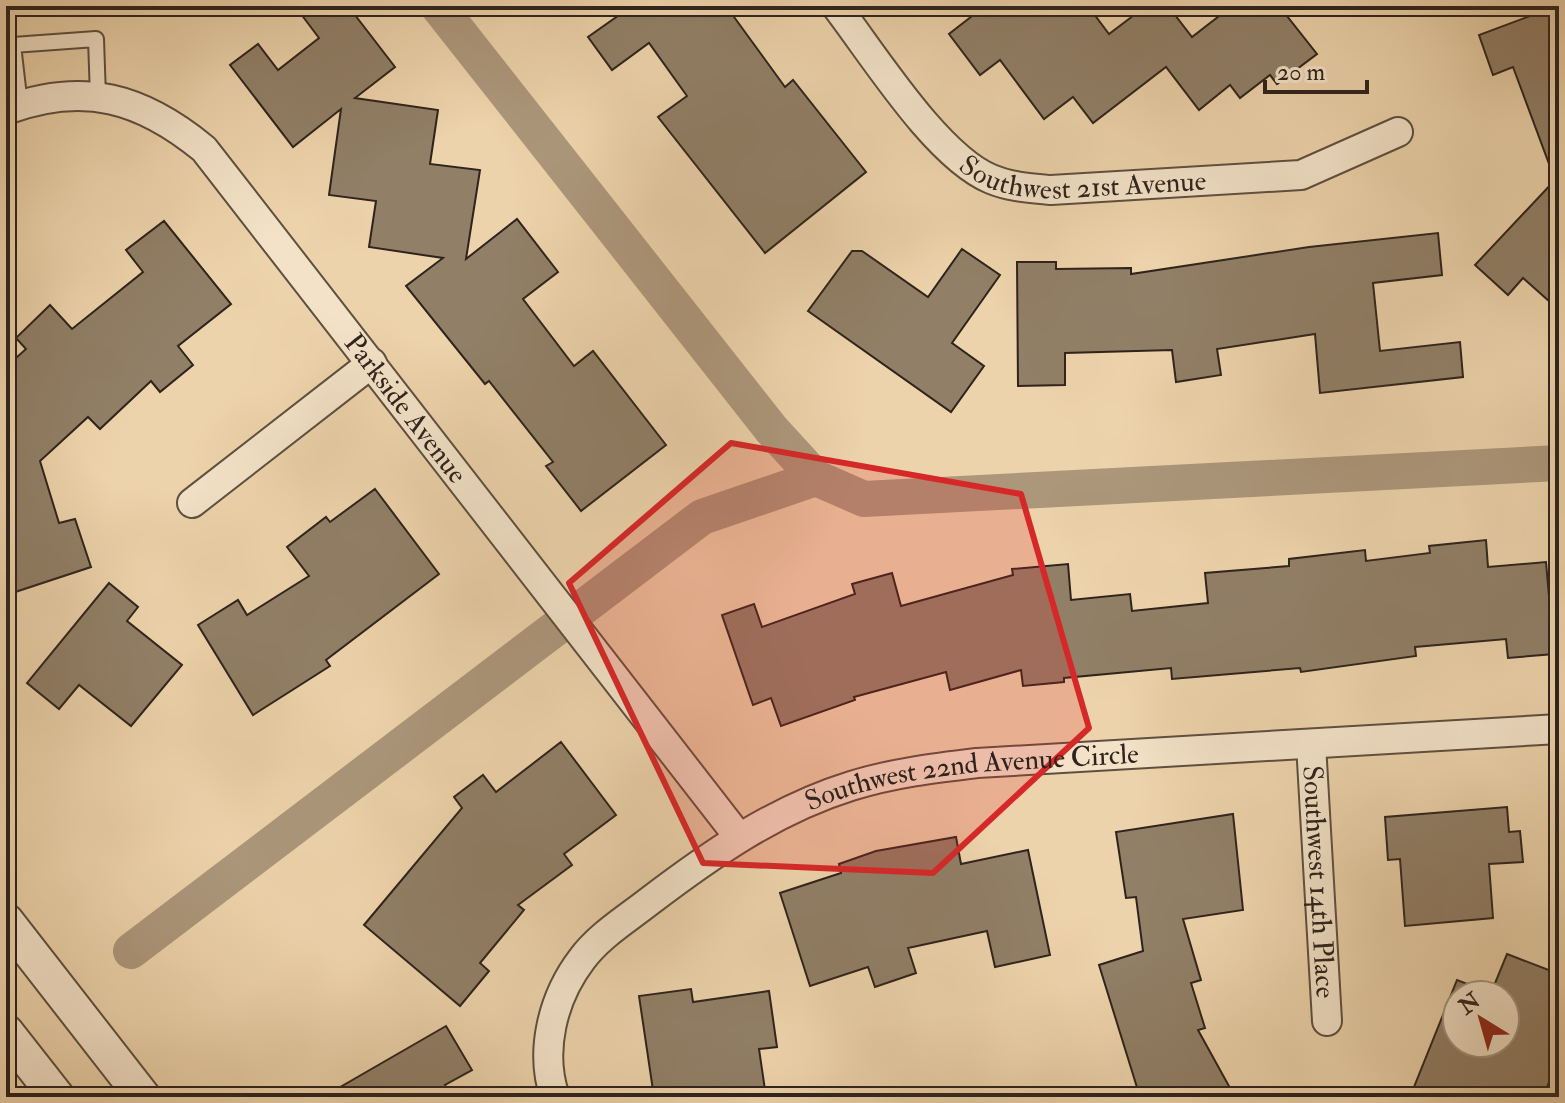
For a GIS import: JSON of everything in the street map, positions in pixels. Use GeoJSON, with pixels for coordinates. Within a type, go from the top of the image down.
{"type":"FeatureCollection","features":[{"type":"Feature","properties":{"kind":"street","name":"Southwest 21st Avenue"},"geometry":{"type":"LineString","coordinates":[[836,6],[939,139],[961,161],[980,173],[1020,188],[1051,190],[1301,175],[1398,132]]}},
{"type":"Feature","properties":{"kind":"street","name":"Parkside Avenue"},"geometry":{"type":"LineString","coordinates":[[13,108],[70,95],[98,97],[143,108],[176,125],[204,149],[738,836]]}},
{"type":"Feature","properties":{"kind":"street"},"geometry":{"type":"LineString","coordinates":[[192,503],[372,363]]}},
{"type":"Feature","properties":{"kind":"street","name":"Southwest 22nd Avenue Circle"},"geometry":{"type":"LineString","coordinates":[[555,1097],[548,1054],[553,1019],[565,986],[583,957],[621,923],[738,836],[791,809],[851,786],[913,771],[977,763],[1559,729]]}},
{"type":"Feature","properties":{"kind":"street","name":"Southwest 14th Place"},"geometry":{"type":"LineString","coordinates":[[1311,744],[1327,1021]]}},
{"type":"Feature","properties":{"kind":"street"},"geometry":{"type":"LineString","coordinates":[[6,921],[143,1097]]}},
{"type":"Feature","properties":{"kind":"street"},"geometry":{"type":"LineString","coordinates":[[6,1032],[57,1097]]}},
{"type":"Feature","properties":{"kind":"lane"},"geometry":{"type":"LineString","coordinates":[[13,108],[13,45],[96,39],[98,97]]}},
{"type":"Feature","properties":{"kind":"highlighted area"},"geometry":{"type":"Polygon","coordinates":[[[731,443],[1021,494],[1089,728],[933,873],[703,863],[569,583],[731,443]]]}},
{"type":"Feature","properties":{"kind":"building"},"geometry":{"type":"Polygon","coordinates":[[[295,6],[348,6],[395,67],[355,98],[438,110],[430,164],[480,170],[466,259],[517,219],[558,272],[523,299],[574,366],[593,351],[666,445],[581,511],[546,466],[553,462],[489,381],[485,384],[406,286],[443,258],[369,247],[376,201],[329,195],[341,109],[293,147],[230,65],[258,44],[278,70],[319,38],[295,6]]]}},
{"type":"Feature","properties":{"kind":"building"},"geometry":{"type":"Polygon","coordinates":[[[632,6],[726,6],[785,87],[793,80],[866,172],[765,253],[658,117],[687,96],[649,43],[612,70],[588,37],[632,6]]]}},
{"type":"Feature","properties":{"kind":"building"},"geometry":{"type":"Polygon","coordinates":[[[985,6],[1088,6],[1109,34],[1146,6],[1168,6],[1192,37],[1232,6],[1279,6],[1317,54],[1277,84],[1270,75],[1240,98],[1230,85],[1199,110],[1166,67],[1093,123],[1073,97],[1044,119],[1000,60],[980,75],[949,34],[985,6]]]}},
{"type":"Feature","properties":{"kind":"building"},"geometry":{"type":"Polygon","coordinates":[[[1557,6],[1559,310],[1523,278],[1508,295],[1475,265],[1555,180],[1513,67],[1493,75],[1479,35],[1557,6]]]}},
{"type":"Feature","properties":{"kind":"building"},"geometry":{"type":"Polygon","coordinates":[[[164,221],[231,304],[178,346],[193,365],[160,392],[151,381],[100,429],[88,417],[40,461],[59,523],[75,519],[91,567],[6,595],[6,367],[26,349],[16,338],[50,305],[72,329],[143,272],[126,250],[164,221]]]}},
{"type":"Feature","properties":{"kind":"building"},"geometry":{"type":"Polygon","coordinates":[[[1438,233],[1442,275],[1373,283],[1380,351],[1460,342],[1463,377],[1320,393],[1315,334],[1217,349],[1221,375],[1176,382],[1172,350],[1065,353],[1065,385],[1018,386],[1017,262],[1056,262],[1056,269],[1131,268],[1131,274],[1309,247],[1438,233]]]}},
{"type":"Feature","properties":{"kind":"building"},"geometry":{"type":"Polygon","coordinates":[[[962,249],[1000,275],[952,343],[984,366],[951,412],[808,311],[852,251],[862,251],[928,297],[962,249]]]}},
{"type":"Feature","properties":{"kind":"building"},"geometry":{"type":"Polygon","coordinates":[[[375,489],[439,574],[326,660],[330,666],[253,715],[198,625],[238,600],[247,615],[309,576],[287,547],[326,517],[330,522],[375,489]]]}},
{"type":"Feature","properties":{"kind":"building"},"geometry":{"type":"Polygon","coordinates":[[[1486,540],[1488,567],[1546,562],[1554,654],[1508,658],[1506,639],[1415,647],[1416,656],[1301,672],[1300,668],[1172,679],[1171,668],[1064,678],[1064,682],[1023,686],[1021,670],[950,690],[946,672],[854,697],[855,700],[781,726],[771,698],[753,705],[722,615],[754,604],[762,627],[855,594],[852,584],[892,573],[901,606],[1013,575],[1012,569],[1068,564],[1071,600],[1130,594],[1132,611],[1208,603],[1205,573],[1289,566],[1289,559],[1365,550],[1366,561],[1430,553],[1429,546],[1486,540]]]}},
{"type":"Feature","properties":{"kind":"building"},"geometry":{"type":"Polygon","coordinates":[[[109,583],[138,607],[127,621],[182,665],[131,726],[79,685],[59,709],[27,683],[109,583]]]}},
{"type":"Feature","properties":{"kind":"building"},"geometry":{"type":"Polygon","coordinates":[[[561,742],[616,815],[564,854],[572,865],[518,905],[524,910],[480,963],[489,971],[460,1006],[364,925],[462,808],[454,797],[483,775],[496,792],[561,742]]]}},
{"type":"Feature","properties":{"kind":"building"},"geometry":{"type":"Polygon","coordinates":[[[1507,807],[1509,832],[1520,831],[1523,862],[1489,864],[1493,918],[1405,926],[1400,859],[1388,860],[1385,817],[1507,807]]]}},
{"type":"Feature","properties":{"kind":"building"},"geometry":{"type":"Polygon","coordinates":[[[1233,814],[1243,910],[1183,919],[1201,980],[1191,983],[1205,1028],[1198,1030],[1235,1097],[1140,1097],[1099,965],[1143,951],[1136,897],[1126,898],[1116,832],[1233,814]]]}},
{"type":"Feature","properties":{"kind":"building"},"geometry":{"type":"Polygon","coordinates":[[[956,837],[961,864],[1028,850],[1050,955],[995,967],[987,931],[908,948],[916,973],[875,987],[868,967],[810,986],[780,893],[841,873],[839,864],[876,851],[956,837]]]}},
{"type":"Feature","properties":{"kind":"building"},"geometry":{"type":"Polygon","coordinates":[[[1507,954],[1559,974],[1559,995],[1550,1017],[1559,1021],[1559,1058],[1543,1097],[1509,1087],[1505,1097],[1410,1097],[1441,1020],[1441,1059],[1521,1059],[1521,979],[1497,979],[1507,954]]]}},
{"type":"Feature","properties":{"kind":"building"},"geometry":{"type":"Polygon","coordinates":[[[691,989],[693,1002],[769,991],[777,1047],[759,1049],[765,1090],[721,1097],[654,1097],[639,996],[691,989]]]}},
{"type":"Feature","properties":{"kind":"building"},"geometry":{"type":"Polygon","coordinates":[[[446,1026],[472,1070],[445,1085],[452,1097],[323,1097],[446,1026]]]}},
{"type":"Feature","properties":{"kind":"waterway"},"geometry":{"type":"LineString","coordinates":[[438,6],[772,430],[816,478],[864,499],[1559,463]]}},
{"type":"Feature","properties":{"kind":"waterway"},"geometry":{"type":"LineString","coordinates":[[131,951],[702,517],[816,478]]}}]}
